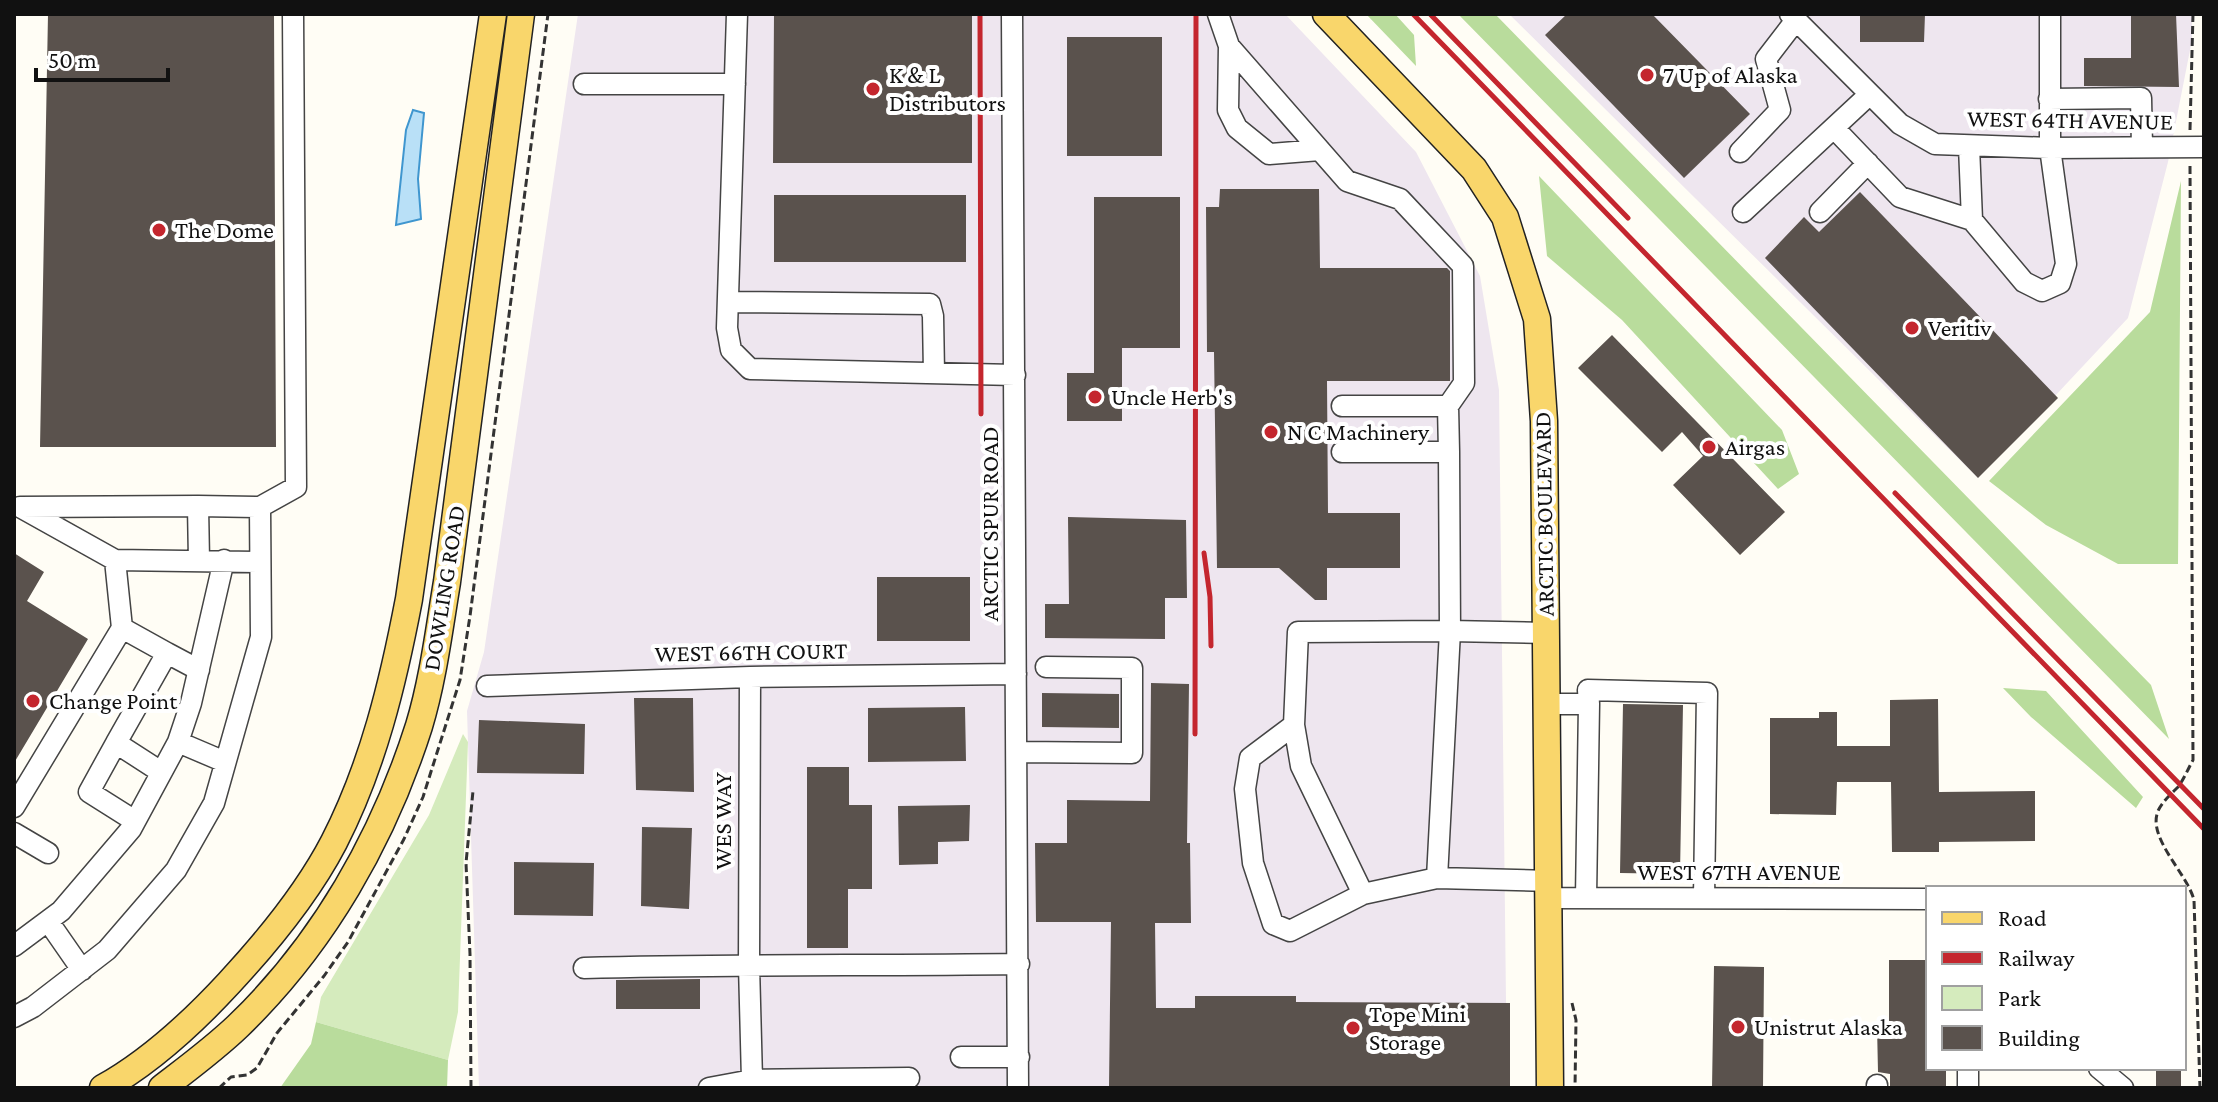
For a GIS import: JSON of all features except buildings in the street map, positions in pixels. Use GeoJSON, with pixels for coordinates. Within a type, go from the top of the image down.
{"type":"FeatureCollection","features":[{"type":"Feature","properties":{"kind":"main road","name":"DOWLING ROAD"},"geometry":{"type":"LineString","coordinates":[[103,1088],[150,1057],[214,999],[300,897],[346,816],[380,725],[397,663],[409,599],[493,14]]}},
{"type":"Feature","properties":{"kind":"main road","name":"DOWLING ROAD"},"geometry":{"type":"LineString","coordinates":[[171,1085],[238,1026],[313,940],[376,835],[399,783],[419,724],[447,582],[521,14]]}},
{"type":"Feature","properties":{"kind":"main road","name":"ARCTIC BOULEVARD"},"geometry":{"type":"LineString","coordinates":[[1326,14],[1474,169],[1505,217],[1537,319],[1544,421],[1550,1088]]}},
{"type":"Feature","properties":{"kind":"main road"},"geometry":{"type":"LineString","coordinates":[[150,1057],[171,1085]]}},
{"type":"Feature","properties":{"kind":"street"},"geometry":{"type":"LineString","coordinates":[[17,504],[260,507],[296,487],[293,14]]}},
{"type":"Feature","properties":{"kind":"street"},"geometry":{"type":"LineString","coordinates":[[737,14],[727,328],[731,350],[750,369],[1015,375]]}},
{"type":"Feature","properties":{"kind":"street","name":"ARCTIC SPUR ROAD"},"geometry":{"type":"LineString","coordinates":[[1012,14],[1018,1088]]}},
{"type":"Feature","properties":{"kind":"street"},"geometry":{"type":"LineString","coordinates":[[1218,14],[1229,46],[1228,110],[1237,128],[1269,154],[1320,150]]}},
{"type":"Feature","properties":{"kind":"street"},"geometry":{"type":"LineString","coordinates":[[1834,128],[1900,197],[1972,220],[2024,282],[2042,291],[2060,283],[2066,264],[2050,148],[2050,14]]}},
{"type":"Feature","properties":{"kind":"street"},"geometry":{"type":"LineString","coordinates":[[1740,152],[1780,110],[1766,59],[1793,17],[1870,94],[1743,212]]}},
{"type":"Feature","properties":{"kind":"street"},"geometry":{"type":"LineString","coordinates":[[1229,46],[1347,181],[1400,199],[1463,266],[1464,383],[1448,406],[1450,631],[1437,878]]}},
{"type":"Feature","properties":{"kind":"street"},"geometry":{"type":"LineString","coordinates":[[584,84],[735,84]]}},
{"type":"Feature","properties":{"kind":"street","name":"WEST 64TH AVENUE"},"geometry":{"type":"LineString","coordinates":[[1870,94],[1900,124],[1935,144],[2050,148],[2197,147]]}},
{"type":"Feature","properties":{"kind":"street"},"geometry":{"type":"LineString","coordinates":[[2049,99],[2141,98],[2142,147]]}},
{"type":"Feature","properties":{"kind":"street"},"geometry":{"type":"LineString","coordinates":[[1969,146],[1972,220]]}},
{"type":"Feature","properties":{"kind":"street"},"geometry":{"type":"LineString","coordinates":[[1820,212],[1868,163]]}},
{"type":"Feature","properties":{"kind":"street"},"geometry":{"type":"LineString","coordinates":[[728,302],[930,304],[934,373]]}},
{"type":"Feature","properties":{"kind":"street"},"geometry":{"type":"LineString","coordinates":[[1342,406],[1448,406]]}},
{"type":"Feature","properties":{"kind":"street"},"geometry":{"type":"LineString","coordinates":[[1342,452],[1449,452]]}},
{"type":"Feature","properties":{"kind":"street"},"geometry":{"type":"LineString","coordinates":[[17,504],[115,560],[258,562]]}},
{"type":"Feature","properties":{"kind":"street"},"geometry":{"type":"LineString","coordinates":[[198,506],[199,560]]}},
{"type":"Feature","properties":{"kind":"street"},"geometry":{"type":"LineString","coordinates":[[14,1017],[33,1007],[107,950],[176,870],[214,803],[261,637],[258,562],[260,507]]}},
{"type":"Feature","properties":{"kind":"street"},"geometry":{"type":"LineString","coordinates":[[14,807],[122,628],[115,560]]}},
{"type":"Feature","properties":{"kind":"street"},"geometry":{"type":"LineString","coordinates":[[14,946],[61,911],[135,821],[178,742],[199,670],[224,560]]}},
{"type":"Feature","properties":{"kind":"street"},"geometry":{"type":"LineString","coordinates":[[122,628],[199,670]]}},
{"type":"Feature","properties":{"kind":"street"},"geometry":{"type":"LineString","coordinates":[[1363,894],[1301,766],[1294,725],[1298,632],[1546,633]]}},
{"type":"Feature","properties":{"kind":"street"},"geometry":{"type":"LineString","coordinates":[[135,821],[89,792],[167,653]]}},
{"type":"Feature","properties":{"kind":"street"},"geometry":{"type":"LineString","coordinates":[[1017,752],[1132,753],[1132,668],[1046,667]]}},
{"type":"Feature","properties":{"kind":"street","name":"WEST 66TH COURT"},"geometry":{"type":"LineString","coordinates":[[487,686],[750,677],[1016,674]]}},
{"type":"Feature","properties":{"kind":"street","name":"WES WAY"},"geometry":{"type":"LineString","coordinates":[[750,677],[749,965],[752,1080]]}},
{"type":"Feature","properties":{"kind":"street"},"geometry":{"type":"LineString","coordinates":[[1586,898],[1588,690],[1707,693],[1704,898]]}},
{"type":"Feature","properties":{"kind":"street"},"geometry":{"type":"LineString","coordinates":[[1547,704],[1589,704]]}},
{"type":"Feature","properties":{"kind":"street","name":"WEST 67TH AVENUE"},"geometry":{"type":"LineString","coordinates":[[1294,725],[1250,758],[1245,789],[1253,863],[1273,924],[1290,931],[1363,894],[1437,878],[1550,889],[1586,898],[1926,899]]}},
{"type":"Feature","properties":{"kind":"street"},"geometry":{"type":"LineString","coordinates":[[178,742],[225,762]]}},
{"type":"Feature","properties":{"kind":"street"},"geometry":{"type":"LineString","coordinates":[[116,743],[161,772]]}},
{"type":"Feature","properties":{"kind":"street"},"geometry":{"type":"LineString","coordinates":[[14,833],[48,853]]}},
{"type":"Feature","properties":{"kind":"street"},"geometry":{"type":"LineString","coordinates":[[48,921],[82,970]]}},
{"type":"Feature","properties":{"kind":"street"},"geometry":{"type":"LineString","coordinates":[[584,968],[1019,964]]}},
{"type":"Feature","properties":{"kind":"street"},"geometry":{"type":"LineString","coordinates":[[961,1057],[1019,1057]]}},
{"type":"Feature","properties":{"kind":"street"},"geometry":{"type":"LineString","coordinates":[[2101,1070],[2123,1088]]}},
{"type":"Feature","properties":{"kind":"street"},"geometry":{"type":"LineString","coordinates":[[709,1088],[752,1080],[909,1078]]}},
{"type":"Feature","properties":{"kind":"path"},"geometry":{"type":"LineString","coordinates":[[2193,14],[2197,147],[2193,760],[2180,785],[2159,809],[2155,824],[2161,842],[2190,885],[2194,900],[2200,1088]]}},
{"type":"Feature","properties":{"kind":"path"},"geometry":{"type":"LineString","coordinates":[[471,1088],[466,863],[473,791]]}},
{"type":"Feature","properties":{"kind":"path"},"geometry":{"type":"LineString","coordinates":[[219,1088],[231,1077]]}},
{"type":"Feature","properties":{"kind":"shaded area"},"geometry":{"type":"Polygon","coordinates":[[[578,14],[1285,14],[1416,152],[1480,276],[1499,390],[1507,1088],[479,1088],[467,711],[484,652],[578,14]]]}},
{"type":"Feature","properties":{"kind":"shaded area"},"geometry":{"type":"Polygon","coordinates":[[[1509,14],[2192,14],[2192,40],[2168,162],[2128,318],[1978,478],[1509,14]]]}},
{"type":"Feature","properties":{"kind":"green space"},"geometry":{"type":"Polygon","coordinates":[[[1366,14],[1395,14],[1414,35],[1416,66],[1366,14]]]}},
{"type":"Feature","properties":{"kind":"green space"},"geometry":{"type":"Polygon","coordinates":[[[1458,14],[1495,14],[2151,685],[2169,739],[1458,14]]]}},
{"type":"Feature","properties":{"kind":"green space"},"geometry":{"type":"Polygon","coordinates":[[[1539,176],[1782,430],[1799,474],[1778,489],[1622,320],[1547,256],[1539,176]]]}},
{"type":"Feature","properties":{"kind":"green space"},"geometry":{"type":"Polygon","coordinates":[[[2181,181],[2178,564],[2118,564],[2046,525],[1989,481],[2150,312],[2181,181]]]}},
{"type":"Feature","properties":{"kind":"green space"},"geometry":{"type":"Polygon","coordinates":[[[2003,688],[2046,691],[2143,797],[2136,808],[2031,717],[2003,688]]]}},
{"type":"Feature","properties":{"kind":"green space"},"geometry":{"type":"Polygon","coordinates":[[[463,734],[468,742],[458,1012],[448,1060],[316,1022],[321,997],[429,815],[463,734]]]}},
{"type":"Feature","properties":{"kind":"green space"},"geometry":{"type":"Polygon","coordinates":[[[316,1022],[448,1060],[447,1088],[280,1088],[311,1044],[316,1022]]]}},
{"type":"Feature","properties":{"kind":"water"},"geometry":{"type":"Polygon","coordinates":[[[413,110],[424,113],[418,179],[421,219],[396,225],[406,130],[413,110]]]}},
{"type":"Feature","properties":{"kind":"railway"},"geometry":{"type":"LineString","coordinates":[[980,14],[981,414]]}},
{"type":"Feature","properties":{"kind":"railway"},"geometry":{"type":"LineString","coordinates":[[1195,734],[1196,14]]}},
{"type":"Feature","properties":{"kind":"railway"},"geometry":{"type":"LineString","coordinates":[[1413,14],[2204,829]]}},
{"type":"Feature","properties":{"kind":"railway"},"geometry":{"type":"LineString","coordinates":[[1430,14],[1628,218]]}},
{"type":"Feature","properties":{"kind":"railway"},"geometry":{"type":"LineString","coordinates":[[1895,493],[2204,809]]}},
{"type":"Feature","properties":{"kind":"railway"},"geometry":{"type":"LineString","coordinates":[[1204,553],[1210,597],[1211,646]]}},
{"type":"Feature","properties":{"kind":"place","name":"7 Up of Alaska"},"geometry":{"type":"Point","coordinates":[1647,75]}},
{"type":"Feature","properties":{"kind":"place","name":"K & L Distributors"},"geometry":{"type":"Point","coordinates":[873,89]}},
{"type":"Feature","properties":{"kind":"place","name":"The Dome"},"geometry":{"type":"Point","coordinates":[159,230]}},
{"type":"Feature","properties":{"kind":"place","name":"Veritiv"},"geometry":{"type":"Point","coordinates":[1912,328]}},
{"type":"Feature","properties":{"kind":"place","name":"Uncle Herb's"},"geometry":{"type":"Point","coordinates":[1095,397]}},
{"type":"Feature","properties":{"kind":"place","name":"N C Machinery"},"geometry":{"type":"Point","coordinates":[1271,432]}},
{"type":"Feature","properties":{"kind":"place","name":"Airgas"},"geometry":{"type":"Point","coordinates":[1709,447]}},
{"type":"Feature","properties":{"kind":"place","name":"Change Point"},"geometry":{"type":"Point","coordinates":[33,701]}},
{"type":"Feature","properties":{"kind":"place","name":"Unistrut Alaska"},"geometry":{"type":"Point","coordinates":[1738,1027]}},
{"type":"Feature","properties":{"kind":"place","name":"Tope Mini Storage"},"geometry":{"type":"Point","coordinates":[1353,1028]}}]}
